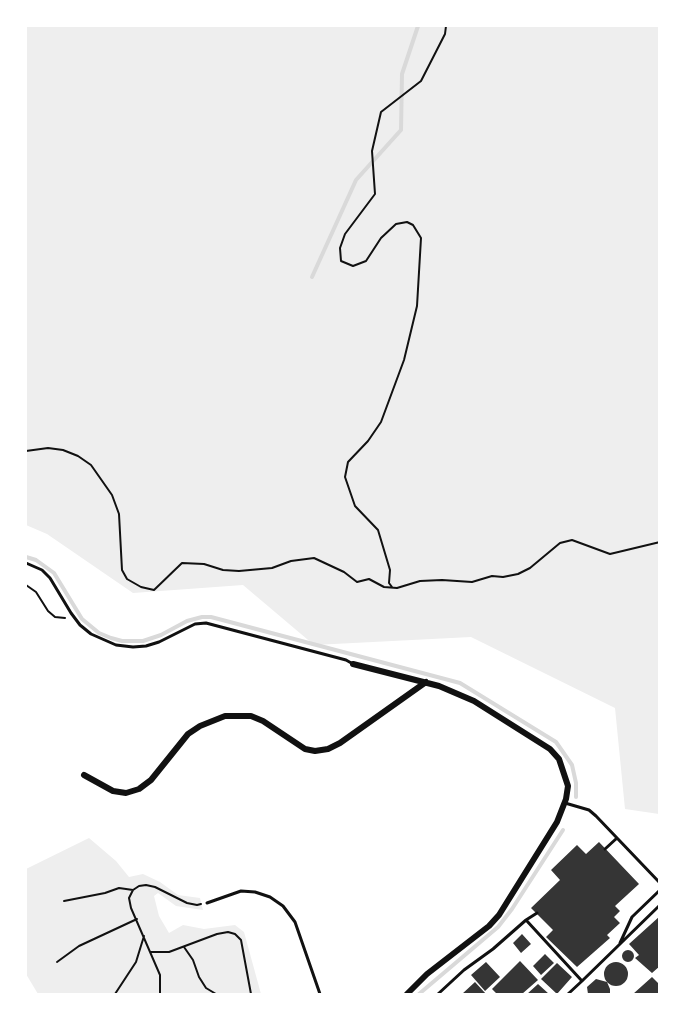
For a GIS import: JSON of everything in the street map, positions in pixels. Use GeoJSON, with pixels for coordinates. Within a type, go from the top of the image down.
{"type":"FeatureCollection","features":[{"type":"Feature","properties":{"kind":"street"},"geometry":{"type":"LineString","coordinates":[[353,664],[426,682],[474,701],[549,749],[559,759],[568,786],[565,803],[557,822],[499,915],[489,926],[406,994]]}},
{"type":"Feature","properties":{"kind":"street"},"geometry":{"type":"LineString","coordinates":[[84,775],[113,791],[126,793],[139,789],[151,780],[188,735],[212,720],[225,716],[250,716],[263,721],[305,749],[315,751],[328,749],[426,682]]}},
{"type":"Feature","properties":{"kind":"lane"},"geometry":{"type":"LineString","coordinates":[[26,563],[42,570],[51,578],[74,617],[91,634],[116,645],[146,646],[195,624],[206,623],[346,660],[353,664]]}},
{"type":"Feature","properties":{"kind":"lane"},"geometry":{"type":"LineString","coordinates":[[565,803],[589,810],[660,883]]}},
{"type":"Feature","properties":{"kind":"lane"},"geometry":{"type":"LineString","coordinates":[[605,849],[617,838]]}},
{"type":"Feature","properties":{"kind":"lane"},"geometry":{"type":"LineString","coordinates":[[619,944],[632,917],[660,890]]}},
{"type":"Feature","properties":{"kind":"lane"},"geometry":{"type":"LineString","coordinates":[[207,903],[241,891],[248,891],[270,897],[283,906],[295,922],[320,994]]}},
{"type":"Feature","properties":{"kind":"lane"},"geometry":{"type":"LineString","coordinates":[[568,994],[660,905]]}},
{"type":"Feature","properties":{"kind":"lane"},"geometry":{"type":"LineString","coordinates":[[438,994],[464,970],[494,949],[537,913]]}},
{"type":"Feature","properties":{"kind":"lane"},"geometry":{"type":"LineString","coordinates":[[526,920],[582,981]]}},
{"type":"Feature","properties":{"kind":"lane"},"geometry":{"type":"LineString","coordinates":[[442,991],[446,994]]}},
{"type":"Feature","properties":{"kind":"path"},"geometry":{"type":"LineString","coordinates":[[392,587],[389,583],[390,570],[378,530],[355,506],[345,477],[348,462],[368,441],[381,422],[404,360],[417,306],[421,238],[413,225],[407,222],[396,224],[381,238],[366,261],[353,266],[341,261],[340,248],[345,234],[375,194],[372,151],[381,112],[421,81],[445,34],[446,26]]}},
{"type":"Feature","properties":{"kind":"path"},"geometry":{"type":"LineString","coordinates":[[26,451],[48,447],[63,450],[91,465],[112,495],[119,514],[122,570],[127,579],[141,587],[154,590],[182,563],[204,564],[223,570],[239,571],[272,568],[291,561],[314,558],[344,572],[357,582],[369,579],[384,587],[397,588],[420,581],[472,582],[492,576],[503,577],[518,574],[530,568],[560,543],[572,540],[610,554],[660,542]]}},
{"type":"Feature","properties":{"kind":"path"},"geometry":{"type":"LineString","coordinates":[[26,585],[36,591],[48,611],[55,617],[62,619],[74,617]]}},
{"type":"Feature","properties":{"kind":"path"},"geometry":{"type":"LineString","coordinates":[[160,994],[160,975],[131,908],[129,897],[133,890],[146,885],[187,903],[197,905],[207,903]]}},
{"type":"Feature","properties":{"kind":"path"},"geometry":{"type":"LineString","coordinates":[[64,901],[119,888],[133,890]]}},
{"type":"Feature","properties":{"kind":"path"},"geometry":{"type":"LineString","coordinates":[[57,962],[79,946],[136,919]]}},
{"type":"Feature","properties":{"kind":"path"},"geometry":{"type":"LineString","coordinates":[[151,952],[169,952],[217,934],[228,932],[235,934],[241,940],[251,994],[244,994]]}},
{"type":"Feature","properties":{"kind":"path"},"geometry":{"type":"LineString","coordinates":[[115,994],[136,962],[144,936]]}},
{"type":"Feature","properties":{"kind":"path"},"geometry":{"type":"LineString","coordinates":[[184,947],[206,988],[216,994]]}},
{"type":"Feature","properties":{"kind":"shaded area"},"geometry":{"type":"Polygon","coordinates":[[[26,26],[659,26],[659,814],[625,809],[615,708],[471,637],[314,645],[243,585],[133,593],[47,534],[26,525],[26,26]]]}},
{"type":"Feature","properties":{"kind":"shaded area"},"geometry":{"type":"Polygon","coordinates":[[[89,838],[116,861],[129,877],[143,874],[160,882],[178,895],[200,898],[203,910],[176,906],[158,893],[154,896],[159,916],[169,933],[183,925],[204,929],[235,925],[244,932],[261,994],[38,994],[26,974],[26,869],[89,838]]]}},
{"type":"Feature","properties":{"kind":"building"},"geometry":{"type":"Polygon","coordinates":[[[599,842],[639,884],[615,906],[620,911],[614,917],[620,923],[607,935],[610,938],[577,967],[546,937],[553,930],[531,908],[560,880],[551,870],[577,845],[586,854],[599,842]]]}},
{"type":"Feature","properties":{"kind":"building"},"geometry":{"type":"Polygon","coordinates":[[[660,916],[660,966],[652,973],[635,958],[639,955],[629,944],[660,916]]]}},
{"type":"Feature","properties":{"kind":"building"},"geometry":{"type":"Polygon","coordinates":[[[522,934],[531,944],[521,953],[513,943],[522,934]]]}},
{"type":"Feature","properties":{"kind":"building"},"geometry":{"type":"Polygon","coordinates":[[[630,950],[634,956],[630,962],[626,962],[622,954],[630,950]]]}},
{"type":"Feature","properties":{"kind":"building"},"geometry":{"type":"Polygon","coordinates":[[[545,954],[554,963],[541,975],[533,966],[545,954]]]}},
{"type":"Feature","properties":{"kind":"building"},"geometry":{"type":"Polygon","coordinates":[[[520,961],[538,980],[522,994],[497,994],[492,989],[520,961]]]}},
{"type":"Feature","properties":{"kind":"building"},"geometry":{"type":"Polygon","coordinates":[[[486,962],[500,977],[485,991],[471,975],[486,962]]]}},
{"type":"Feature","properties":{"kind":"building"},"geometry":{"type":"Polygon","coordinates":[[[616,962],[624,966],[628,974],[624,982],[616,986],[608,982],[604,974],[608,966],[616,962]]]}},
{"type":"Feature","properties":{"kind":"building"},"geometry":{"type":"Polygon","coordinates":[[[557,963],[572,977],[557,994],[541,979],[557,963]]]}},
{"type":"Feature","properties":{"kind":"building"},"geometry":{"type":"Polygon","coordinates":[[[652,977],[660,985],[660,994],[633,994],[652,977]]]}},
{"type":"Feature","properties":{"kind":"building"},"geometry":{"type":"Polygon","coordinates":[[[596,979],[607,982],[610,994],[588,994],[587,987],[596,979]]]}},
{"type":"Feature","properties":{"kind":"building"},"geometry":{"type":"Polygon","coordinates":[[[475,982],[486,994],[462,994],[475,982]]]}},
{"type":"Feature","properties":{"kind":"building"},"geometry":{"type":"Polygon","coordinates":[[[538,984],[549,994],[527,994],[538,984]]]}},
{"type":"Feature","properties":{"kind":"waterway"},"geometry":{"type":"LineString","coordinates":[[312,277],[356,180],[401,130],[402,74],[418,26]]}},
{"type":"Feature","properties":{"kind":"waterway"},"geometry":{"type":"LineString","coordinates":[[26,557],[36,560],[54,573],[82,619],[99,633],[111,638],[122,641],[143,641],[161,635],[187,621],[211,617],[460,683],[556,742],[572,765],[576,797]]}},
{"type":"Feature","properties":{"kind":"waterway"},"geometry":{"type":"LineString","coordinates":[[419,994],[498,927],[563,830]]}}]}
